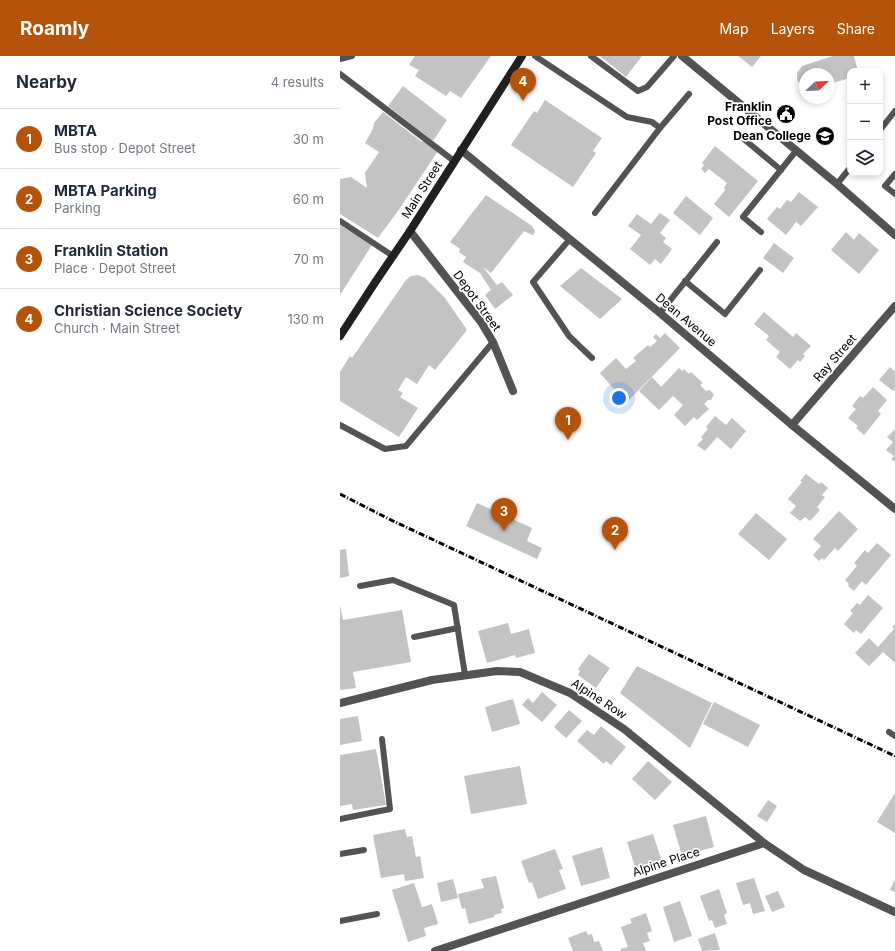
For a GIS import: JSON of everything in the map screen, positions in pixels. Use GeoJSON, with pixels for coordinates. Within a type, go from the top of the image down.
{"type":"FeatureCollection","features":[{"type":"Feature","properties":{"kind":"main road","name":"Main Street"},"geometry":{"type":"LineString","coordinates":[[340,336],[410,231],[522,56]]}},
{"type":"Feature","properties":{"kind":"street"},"geometry":{"type":"LineString","coordinates":[[682,56],[837,184],[895,235]]}},
{"type":"Feature","properties":{"kind":"street","name":"Dean Avenue"},"geometry":{"type":"LineString","coordinates":[[461,150],[660,313],[792,426],[895,509]]}},
{"type":"Feature","properties":{"kind":"street","name":"Depot Street"},"geometry":{"type":"LineString","coordinates":[[410,231],[481,322],[493,342],[513,392]]}},
{"type":"Feature","properties":{"kind":"street","name":"Ray Street"},"geometry":{"type":"LineString","coordinates":[[792,426],[895,306]]}},
{"type":"Feature","properties":{"kind":"street","name":"Alpine Row"},"geometry":{"type":"LineString","coordinates":[[340,703],[432,680],[497,671],[520,672],[570,693],[624,729],[764,843]]}},
{"type":"Feature","properties":{"kind":"street"},"geometry":{"type":"LineString","coordinates":[[764,843],[804,870],[895,912]]}},
{"type":"Feature","properties":{"kind":"street","name":"Alpine Place"},"geometry":{"type":"LineString","coordinates":[[435,951],[764,843]]}},
{"type":"Feature","properties":{"kind":"lane"},"geometry":{"type":"LineString","coordinates":[[340,59],[353,56]]}},
{"type":"Feature","properties":{"kind":"lane"},"geometry":{"type":"LineString","coordinates":[[536,56],[627,117],[652,122],[660,128]]}},
{"type":"Feature","properties":{"kind":"lane"},"geometry":{"type":"LineString","coordinates":[[591,56],[638,91],[647,87],[674,56]]}},
{"type":"Feature","properties":{"kind":"lane"},"geometry":{"type":"LineString","coordinates":[[340,74],[454,161]]}},
{"type":"Feature","properties":{"kind":"lane"},"geometry":{"type":"LineString","coordinates":[[595,213],[660,128],[689,94]]}},
{"type":"Feature","properties":{"kind":"lane"},"geometry":{"type":"LineString","coordinates":[[883,126],[895,111]]}},
{"type":"Feature","properties":{"kind":"lane"},"geometry":{"type":"LineString","coordinates":[[739,135],[781,170]]}},
{"type":"Feature","properties":{"kind":"lane"},"geometry":{"type":"LineString","coordinates":[[761,232],[743,217],[796,151]]}},
{"type":"Feature","properties":{"kind":"lane"},"geometry":{"type":"LineString","coordinates":[[837,184],[847,172]]}},
{"type":"Feature","properties":{"kind":"lane"},"geometry":{"type":"LineString","coordinates":[[895,174],[885,186],[895,194]]}},
{"type":"Feature","properties":{"kind":"lane"},"geometry":{"type":"LineString","coordinates":[[340,221],[393,256]]}},
{"type":"Feature","properties":{"kind":"lane"},"geometry":{"type":"LineString","coordinates":[[570,239],[533,282],[569,336],[592,358]]}},
{"type":"Feature","properties":{"kind":"lane"},"geometry":{"type":"LineString","coordinates":[[660,313],[717,242]]}},
{"type":"Feature","properties":{"kind":"lane"},"geometry":{"type":"LineString","coordinates":[[685,281],[724,314],[760,270]]}},
{"type":"Feature","properties":{"kind":"lane"},"geometry":{"type":"LineString","coordinates":[[340,425],[385,449],[406,446],[493,342]]}},
{"type":"Feature","properties":{"kind":"lane"},"geometry":{"type":"LineString","coordinates":[[360,586],[393,580],[454,605],[465,675]]}},
{"type":"Feature","properties":{"kind":"lane"},"geometry":{"type":"LineString","coordinates":[[414,637],[458,628]]}},
{"type":"Feature","properties":{"kind":"lane"},"geometry":{"type":"LineString","coordinates":[[340,819],[390,809],[382,740]]}},
{"type":"Feature","properties":{"kind":"lane"},"geometry":{"type":"LineString","coordinates":[[340,854],[364,850]]}},
{"type":"Feature","properties":{"kind":"lane"},"geometry":{"type":"LineString","coordinates":[[340,922],[377,914]]}},
{"type":"Feature","properties":{"kind":"building"},"geometry":{"type":"Polygon","coordinates":[[[415,56],[491,56],[461,98],[450,91],[446,96],[415,76],[419,70],[409,65],[415,56]]]}},
{"type":"Feature","properties":{"kind":"building"},"geometry":{"type":"Polygon","coordinates":[[[600,56],[642,56],[626,77],[600,56]]]}},
{"type":"Feature","properties":{"kind":"building"},"geometry":{"type":"Polygon","coordinates":[[[738,56],[761,56],[752,67],[738,56]]]}},
{"type":"Feature","properties":{"kind":"building"},"geometry":{"type":"Polygon","coordinates":[[[833,56],[854,56],[857,68],[847,68],[847,79],[835,82],[835,68],[801,68],[802,66],[833,56]]]}},
{"type":"Feature","properties":{"kind":"building"},"geometry":{"type":"Polygon","coordinates":[[[799,70],[799,82],[797,79],[797,73],[799,70]]]}},
{"type":"Feature","properties":{"kind":"building"},"geometry":{"type":"Polygon","coordinates":[[[403,86],[447,120],[433,141],[388,106],[403,86]]]}},
{"type":"Feature","properties":{"kind":"building"},"geometry":{"type":"Polygon","coordinates":[[[545,100],[602,138],[593,151],[596,153],[573,187],[511,145],[534,111],[537,113],[545,100]]]}},
{"type":"Feature","properties":{"kind":"building"},"geometry":{"type":"Polygon","coordinates":[[[383,112],[422,142],[423,139],[438,151],[378,238],[340,214],[340,179],[351,177],[367,188],[365,173],[379,152],[365,143],[373,129],[374,123],[383,112]]]}},
{"type":"Feature","properties":{"kind":"building"},"geometry":{"type":"Polygon","coordinates":[[[715,146],[758,181],[729,217],[714,204],[725,190],[724,188],[727,183],[709,169],[705,173],[701,169],[704,165],[702,163],[715,146]]]}},
{"type":"Feature","properties":{"kind":"building"},"geometry":{"type":"Polygon","coordinates":[[[799,192],[818,207],[801,226],[796,222],[786,235],[767,219],[777,207],[780,209],[787,200],[791,202],[799,192]]]}},
{"type":"Feature","properties":{"kind":"building"},"geometry":{"type":"Polygon","coordinates":[[[486,195],[532,226],[535,231],[532,235],[524,231],[491,273],[483,267],[497,285],[502,282],[513,295],[495,309],[485,295],[491,290],[480,273],[463,262],[466,257],[459,252],[460,249],[450,242],[486,195]]]}},
{"type":"Feature","properties":{"kind":"building"},"geometry":{"type":"Polygon","coordinates":[[[686,196],[713,218],[700,235],[673,213],[686,196]]]}},
{"type":"Feature","properties":{"kind":"building"},"geometry":{"type":"Polygon","coordinates":[[[660,213],[670,220],[660,233],[666,238],[663,242],[672,249],[661,264],[655,259],[650,265],[630,249],[641,235],[628,226],[637,214],[651,224],[660,213]]]}},
{"type":"Feature","properties":{"kind":"building"},"geometry":{"type":"Polygon","coordinates":[[[340,225],[372,245],[340,295],[340,225]]]}},
{"type":"Feature","properties":{"kind":"building"},"geometry":{"type":"Polygon","coordinates":[[[846,232],[854,240],[859,233],[879,250],[859,274],[831,250],[846,232]]]}},
{"type":"Feature","properties":{"kind":"building"},"geometry":{"type":"Polygon","coordinates":[[[774,243],[794,258],[783,273],[763,258],[774,243]]]}},
{"type":"Feature","properties":{"kind":"building"},"geometry":{"type":"Polygon","coordinates":[[[581,268],[622,299],[600,319],[560,286],[581,268]]]}},
{"type":"Feature","properties":{"kind":"building"},"geometry":{"type":"Polygon","coordinates":[[[418,275],[425,278],[445,298],[467,330],[435,370],[429,365],[417,384],[406,377],[398,390],[403,393],[400,397],[418,408],[399,437],[340,401],[340,372],[350,356],[352,358],[406,280],[411,276],[418,275]]]}},
{"type":"Feature","properties":{"kind":"building"},"geometry":{"type":"Polygon","coordinates":[[[764,312],[793,337],[796,333],[811,346],[803,354],[805,356],[800,362],[798,360],[790,369],[776,357],[780,352],[766,340],[769,336],[754,324],[764,312]]]}},
{"type":"Feature","properties":{"kind":"building"},"geometry":{"type":"Polygon","coordinates":[[[665,333],[680,348],[626,403],[600,373],[616,358],[626,369],[636,361],[633,358],[648,345],[650,347],[657,341],[653,337],[656,334],[660,338],[665,333]]]}},
{"type":"Feature","properties":{"kind":"building"},"geometry":{"type":"Polygon","coordinates":[[[890,367],[895,372],[895,389],[893,391],[879,380],[890,367]]]}},
{"type":"Feature","properties":{"kind":"building"},"geometry":{"type":"Polygon","coordinates":[[[679,368],[682,371],[684,369],[689,374],[691,372],[703,383],[700,385],[706,391],[709,390],[714,395],[711,400],[708,400],[704,404],[709,409],[697,420],[694,417],[685,426],[674,415],[683,405],[673,396],[659,410],[639,391],[652,377],[661,387],[679,368]]]}},
{"type":"Feature","properties":{"kind":"building"},"geometry":{"type":"Polygon","coordinates":[[[873,387],[887,400],[878,411],[881,414],[864,435],[856,428],[858,426],[848,418],[856,409],[852,406],[860,396],[863,398],[873,387]]]}},
{"type":"Feature","properties":{"kind":"building"},"geometry":{"type":"Polygon","coordinates":[[[715,416],[726,425],[732,418],[746,431],[731,449],[717,437],[705,451],[697,445],[703,439],[701,437],[708,429],[706,427],[715,416]]]}},
{"type":"Feature","properties":{"kind":"building"},"geometry":{"type":"Polygon","coordinates":[[[895,429],[895,462],[891,459],[894,456],[886,450],[893,442],[887,437],[895,429]]]}},
{"type":"Feature","properties":{"kind":"building"},"geometry":{"type":"Polygon","coordinates":[[[806,474],[819,484],[821,482],[828,488],[822,495],[825,497],[817,507],[820,510],[810,521],[805,517],[800,521],[790,513],[796,506],[788,499],[802,482],[800,481],[806,474]]]}},
{"type":"Feature","properties":{"kind":"building"},"geometry":{"type":"Polygon","coordinates":[[[477,503],[532,528],[527,541],[542,548],[537,559],[466,526],[477,503]]]}},
{"type":"Feature","properties":{"kind":"building"},"geometry":{"type":"Polygon","coordinates":[[[839,511],[858,529],[838,551],[835,548],[824,560],[822,558],[819,561],[813,555],[821,546],[813,539],[839,511]]]}},
{"type":"Feature","properties":{"kind":"building"},"geometry":{"type":"Polygon","coordinates":[[[756,513],[787,539],[769,560],[738,534],[756,513]]]}},
{"type":"Feature","properties":{"kind":"building"},"geometry":{"type":"Polygon","coordinates":[[[877,543],[891,555],[866,585],[862,581],[854,591],[848,586],[849,584],[845,580],[857,566],[854,563],[865,550],[868,553],[877,543]]]}},
{"type":"Feature","properties":{"kind":"building"},"geometry":{"type":"Polygon","coordinates":[[[346,549],[349,576],[340,578],[340,550],[346,549]]]}},
{"type":"Feature","properties":{"kind":"building"},"geometry":{"type":"Polygon","coordinates":[[[868,595],[883,608],[861,634],[856,630],[854,633],[844,624],[853,613],[850,611],[857,603],[860,605],[868,595]]]}},
{"type":"Feature","properties":{"kind":"building"},"geometry":{"type":"Polygon","coordinates":[[[340,605],[343,620],[402,610],[411,662],[353,672],[356,688],[340,690],[340,605]]]}},
{"type":"Feature","properties":{"kind":"building"},"geometry":{"type":"Polygon","coordinates":[[[508,623],[511,634],[529,629],[535,653],[516,658],[515,655],[487,663],[478,631],[508,623]]]}},
{"type":"Feature","properties":{"kind":"building"},"geometry":{"type":"Polygon","coordinates":[[[895,624],[895,663],[883,652],[869,666],[855,653],[869,638],[878,647],[894,629],[892,627],[895,624]]]}},
{"type":"Feature","properties":{"kind":"building"},"geometry":{"type":"Polygon","coordinates":[[[589,654],[610,668],[596,688],[578,675],[580,671],[578,669],[589,654]]]}},
{"type":"Feature","properties":{"kind":"building"},"geometry":{"type":"Polygon","coordinates":[[[637,666],[712,703],[690,748],[620,693],[637,666]]]}},
{"type":"Feature","properties":{"kind":"building"},"geometry":{"type":"Polygon","coordinates":[[[542,692],[557,705],[542,722],[522,705],[528,698],[533,703],[542,692]]]}},
{"type":"Feature","properties":{"kind":"building"},"geometry":{"type":"Polygon","coordinates":[[[513,699],[520,724],[492,732],[485,707],[513,699]]]}},
{"type":"Feature","properties":{"kind":"building"},"geometry":{"type":"Polygon","coordinates":[[[714,702],[760,725],[748,747],[703,724],[714,702]]]}},
{"type":"Feature","properties":{"kind":"building"},"geometry":{"type":"Polygon","coordinates":[[[569,710],[582,721],[566,738],[554,727],[569,710]]]}},
{"type":"Feature","properties":{"kind":"building"},"geometry":{"type":"Polygon","coordinates":[[[358,716],[362,741],[340,745],[340,719],[358,716]]]}},
{"type":"Feature","properties":{"kind":"building"},"geometry":{"type":"Polygon","coordinates":[[[601,726],[626,747],[611,765],[606,761],[604,764],[577,741],[587,730],[594,735],[601,726]]]}},
{"type":"Feature","properties":{"kind":"building"},"geometry":{"type":"Polygon","coordinates":[[[376,749],[386,805],[353,810],[352,804],[340,806],[340,755],[376,749]]]}},
{"type":"Feature","properties":{"kind":"building"},"geometry":{"type":"Polygon","coordinates":[[[648,761],[672,782],[655,800],[632,779],[648,761]]]}},
{"type":"Feature","properties":{"kind":"building"},"geometry":{"type":"Polygon","coordinates":[[[520,766],[527,804],[471,814],[464,776],[520,766]]]}},
{"type":"Feature","properties":{"kind":"building"},"geometry":{"type":"Polygon","coordinates":[[[895,793],[895,833],[877,822],[895,793]]]}},
{"type":"Feature","properties":{"kind":"building"},"geometry":{"type":"Polygon","coordinates":[[[768,800],[777,806],[767,822],[757,816],[768,800]]]}},
{"type":"Feature","properties":{"kind":"building"},"geometry":{"type":"Polygon","coordinates":[[[706,816],[714,847],[682,856],[673,825],[706,816]]]}},
{"type":"Feature","properties":{"kind":"building"},"geometry":{"type":"Polygon","coordinates":[[[405,829],[407,837],[412,836],[416,857],[420,856],[424,878],[405,881],[404,874],[381,878],[373,835],[405,829]]]}},
{"type":"Feature","properties":{"kind":"building"},"geometry":{"type":"Polygon","coordinates":[[[653,834],[662,862],[636,870],[627,842],[653,834]]]}},
{"type":"Feature","properties":{"kind":"building"},"geometry":{"type":"Polygon","coordinates":[[[602,847],[610,878],[581,886],[572,856],[602,847]]]}},
{"type":"Feature","properties":{"kind":"building"},"geometry":{"type":"Polygon","coordinates":[[[555,849],[563,869],[559,870],[566,889],[538,899],[532,882],[529,883],[521,861],[555,849]]]}},
{"type":"Feature","properties":{"kind":"building"},"geometry":{"type":"Polygon","coordinates":[[[496,876],[504,908],[501,909],[502,913],[494,915],[494,917],[469,924],[465,908],[462,909],[458,894],[484,888],[481,879],[496,876]]]}},
{"type":"Feature","properties":{"kind":"building"},"geometry":{"type":"Polygon","coordinates":[[[754,878],[765,911],[753,914],[750,903],[743,905],[736,883],[754,878]]]}},
{"type":"Feature","properties":{"kind":"building"},"geometry":{"type":"Polygon","coordinates":[[[453,879],[458,898],[441,902],[437,883],[453,879]]]}},
{"type":"Feature","properties":{"kind":"building"},"geometry":{"type":"Polygon","coordinates":[[[895,879],[895,892],[890,890],[895,879]]]}},
{"type":"Feature","properties":{"kind":"building"},"geometry":{"type":"Polygon","coordinates":[[[414,883],[422,907],[432,904],[438,924],[424,928],[426,936],[408,942],[392,890],[414,883]]]}},
{"type":"Feature","properties":{"kind":"building"},"geometry":{"type":"Polygon","coordinates":[[[719,889],[727,913],[724,915],[727,924],[715,928],[712,920],[709,921],[700,896],[719,889]]]}},
{"type":"Feature","properties":{"kind":"building"},"geometry":{"type":"Polygon","coordinates":[[[778,891],[785,907],[772,912],[765,896],[778,891]]]}},
{"type":"Feature","properties":{"kind":"building"},"geometry":{"type":"Polygon","coordinates":[[[680,901],[692,936],[674,942],[663,907],[680,901]]]}},
{"type":"Feature","properties":{"kind":"building"},"geometry":{"type":"Polygon","coordinates":[[[646,913],[652,931],[647,933],[650,941],[643,943],[646,951],[621,951],[620,949],[628,947],[621,927],[632,923],[630,919],[646,913]]]}},
{"type":"Feature","properties":{"kind":"building"},"geometry":{"type":"Polygon","coordinates":[[[586,931],[588,935],[592,934],[594,942],[599,941],[603,951],[573,951],[568,938],[586,931]]]}},
{"type":"Feature","properties":{"kind":"building"},"geometry":{"type":"Polygon","coordinates":[[[715,933],[720,950],[702,951],[698,939],[715,933]]]}},
{"type":"Feature","properties":{"kind":"railway"},"geometry":{"type":"LineString","coordinates":[[340,494],[391,520],[895,756]]}},
{"type":"Feature","properties":{"kind":"place","name":"Christian Science Society"},"geometry":{"type":"Point","coordinates":[523,101]}},
{"type":"Feature","properties":{"kind":"place","name":"Franklin Post Office"},"geometry":{"type":"Point","coordinates":[786,114]}},
{"type":"Feature","properties":{"kind":"place","name":"Dean College"},"geometry":{"type":"Point","coordinates":[825,136]}},
{"type":"Feature","properties":{"kind":"place","name":"MBTA"},"geometry":{"type":"Point","coordinates":[568,440]}},
{"type":"Feature","properties":{"kind":"place","name":"Franklin Station"},"geometry":{"type":"Point","coordinates":[504,531]}},
{"type":"Feature","properties":{"kind":"place","name":"MBTA Parking"},"geometry":{"type":"Point","coordinates":[615,550]}}]}
